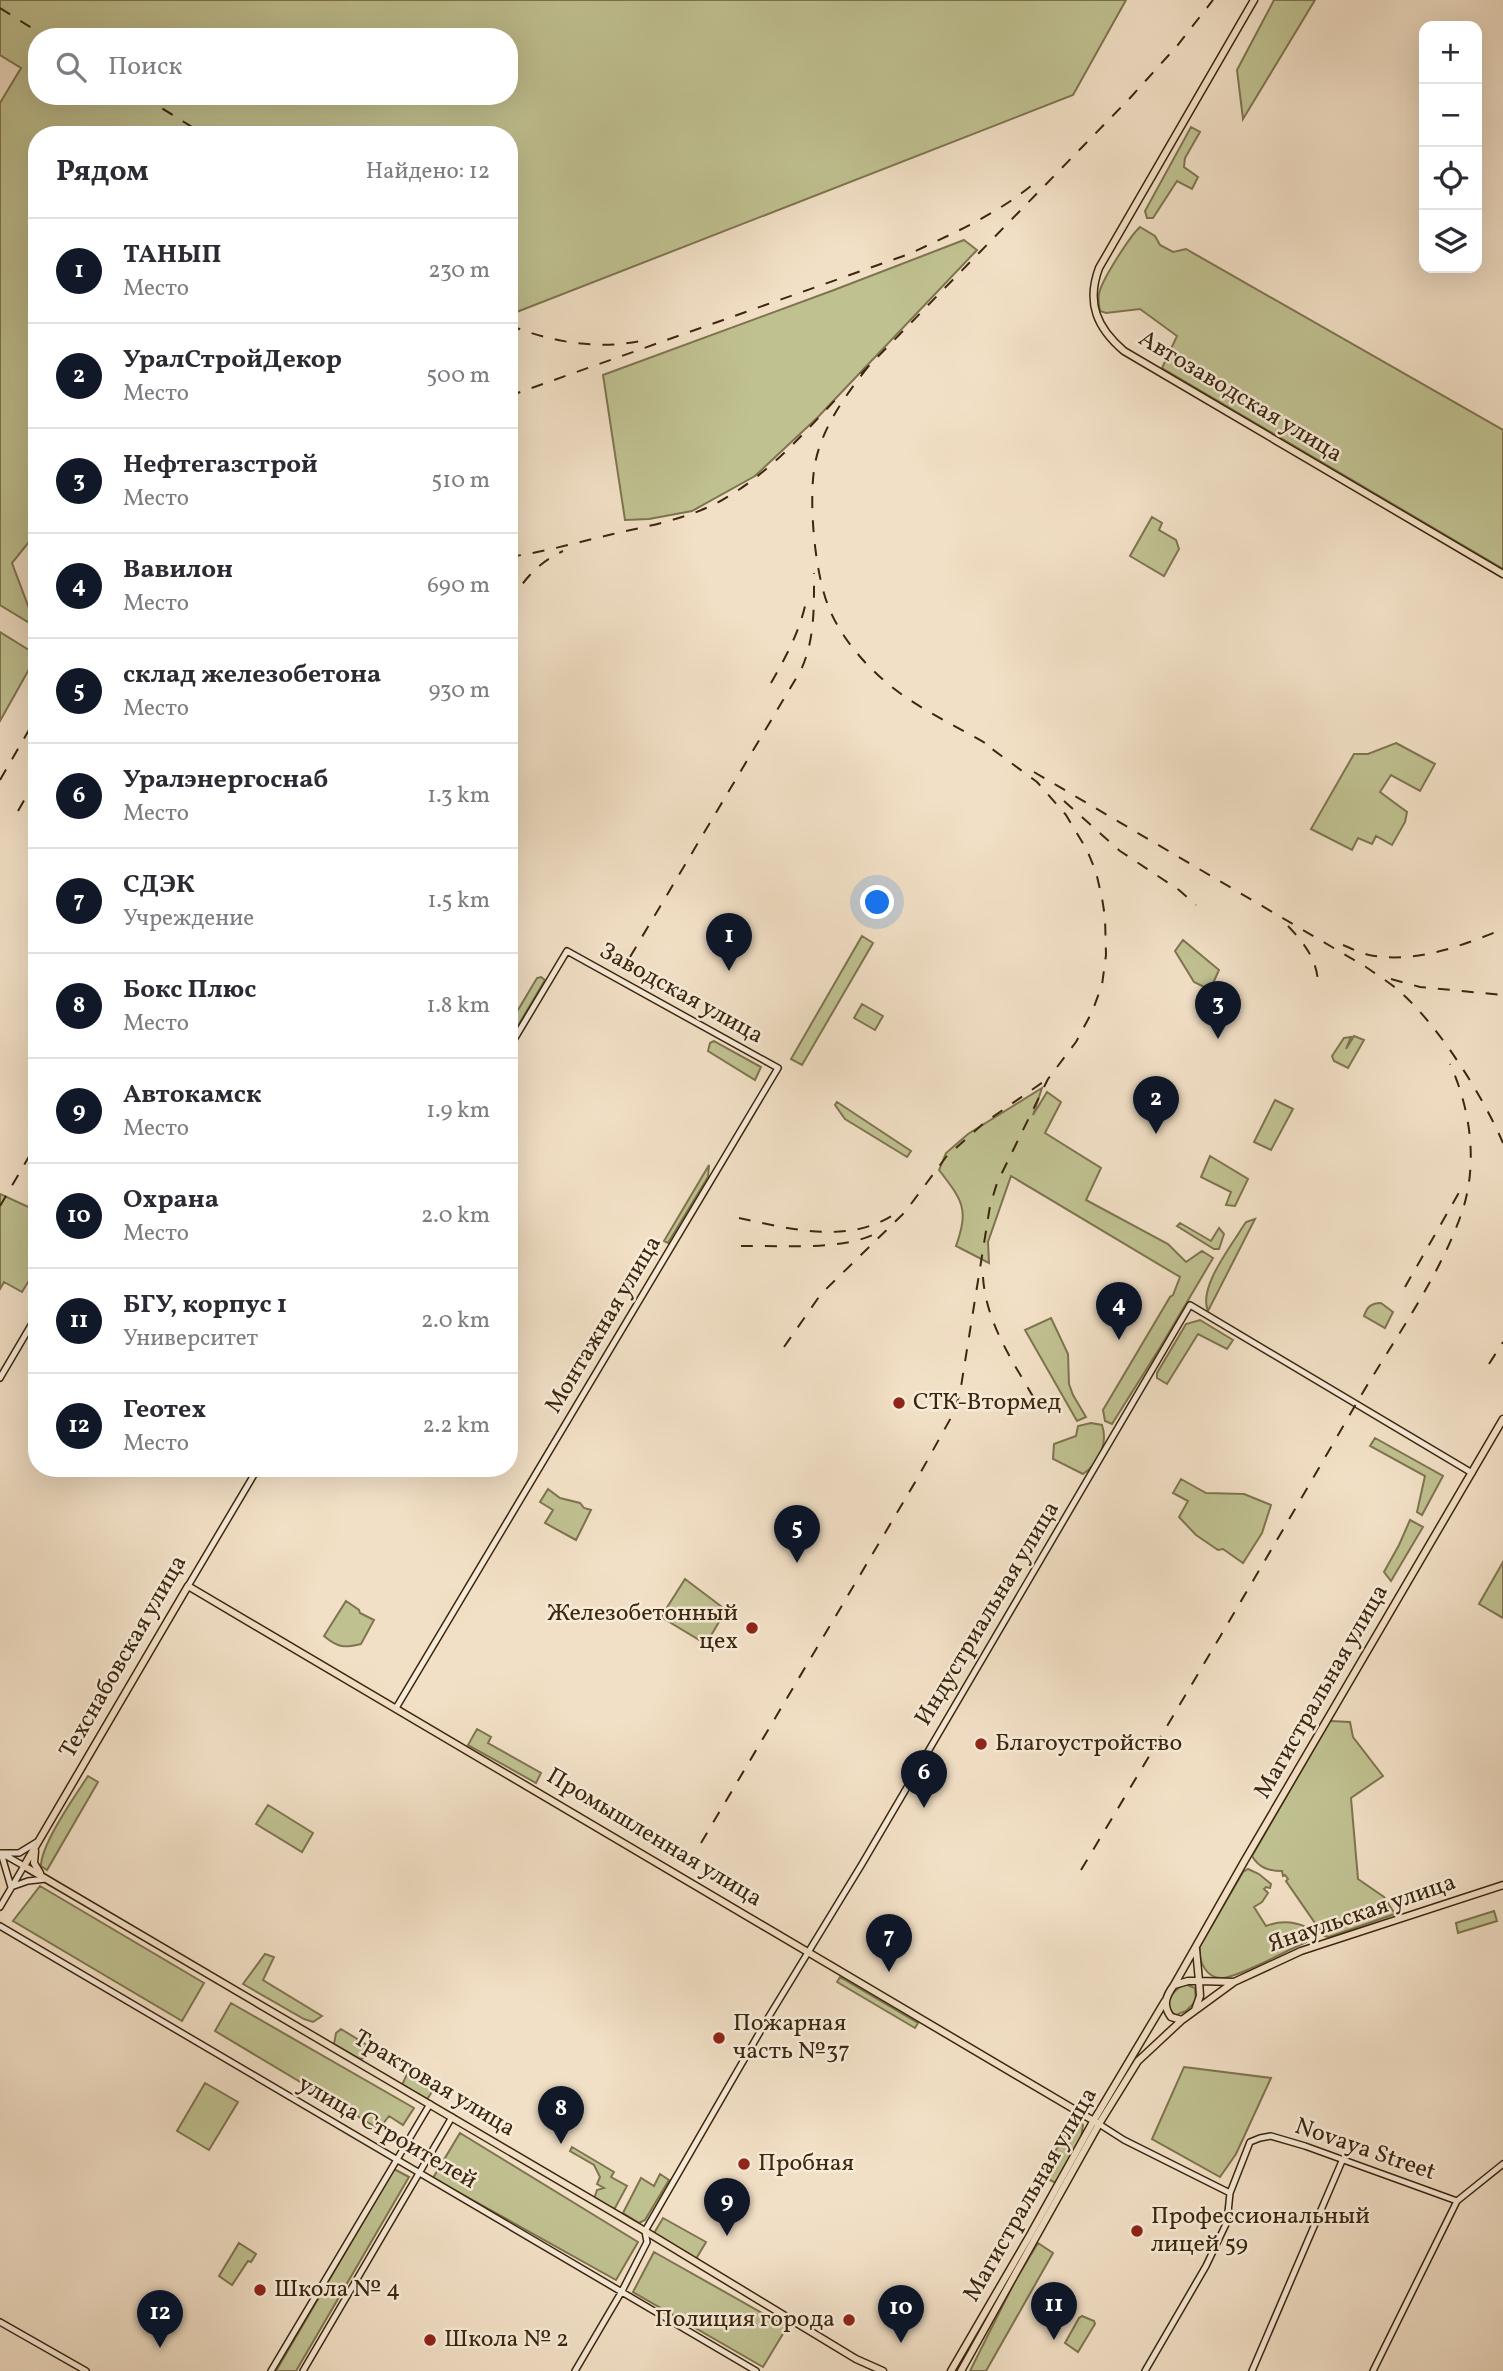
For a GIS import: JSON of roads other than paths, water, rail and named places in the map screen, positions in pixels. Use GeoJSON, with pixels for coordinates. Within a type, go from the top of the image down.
{"type":"FeatureCollection","features":[{"type":"Feature","properties":{"kind":"main road","name":"Автозаводская улица"},"geometry":{"type":"LineString","coordinates":[[1254,0],[1099,268],[1094,285],[1097,317],[1109,338],[1124,352],[1503,574]]}},
{"type":"Feature","properties":{"kind":"main road","name":"Заводская улица"},"geometry":{"type":"LineString","coordinates":[[518,1033],[567,951],[778,1068]]}},
{"type":"Feature","properties":{"kind":"main road","name":"Монтажная улица"},"geometry":{"type":"LineString","coordinates":[[396,1707],[778,1068]]}},
{"type":"Feature","properties":{"kind":"main road","name":"Индустриальная улица"},"geometry":{"type":"LineString","coordinates":[[575,2371],[647,2242],[645,2231],[768,2018],[1190,1306],[1472,1473]]}},
{"type":"Feature","properties":{"kind":"main road"},"geometry":{"type":"LineString","coordinates":[[0,1378],[28,1330]]}},
{"type":"Feature","properties":{"kind":"main road","name":"Магистральная улица"},"geometry":{"type":"LineString","coordinates":[[950,2369],[1024,2247],[1503,1419]]}},
{"type":"Feature","properties":{"kind":"main road","name":"Техснабовская улица"},"geometry":{"type":"LineString","coordinates":[[24,1866],[253,1477]]}},
{"type":"Feature","properties":{"kind":"main road","name":"Промышленная улица"},"geometry":{"type":"LineString","coordinates":[[188,1586],[1096,2122]]}},
{"type":"Feature","properties":{"kind":"main road"},"geometry":{"type":"LineString","coordinates":[[11,1888],[0,1853],[19,1853],[37,1842]]}},
{"type":"Feature","properties":{"kind":"main road"},"geometry":{"type":"LineString","coordinates":[[37,1842],[34,1863],[46,1880]]}},
{"type":"Feature","properties":{"kind":"main road","name":"Трактовая улица"},"geometry":{"type":"LineString","coordinates":[[0,1853],[645,2231],[856,2360],[883,2371]]}},
{"type":"Feature","properties":{"kind":"main road"},"geometry":{"type":"LineString","coordinates":[[0,1907],[24,1866]]}},
{"type":"Feature","properties":{"kind":"main road"},"geometry":{"type":"LineString","coordinates":[[11,1888],[28,1881],[46,1880]]}},
{"type":"Feature","properties":{"kind":"main road","name":"Янаульская улица"},"geometry":{"type":"LineString","coordinates":[[1234,1982],[1309,1948],[1503,1885]]}},
{"type":"Feature","properties":{"kind":"main road","name":"улица Строителей"},"geometry":{"type":"LineString","coordinates":[[0,1926],[756,2371]]}},
{"type":"Feature","properties":{"kind":"main road"},"geometry":{"type":"LineString","coordinates":[[1195,2011],[1200,1997],[1197,1945]]}},
{"type":"Feature","properties":{"kind":"main road"},"geometry":{"type":"LineString","coordinates":[[1174,1985],[1188,1980],[1234,1982]]}},
{"type":"Feature","properties":{"kind":"main road","name":"Магистральная улица"},"geometry":{"type":"LineString","coordinates":[[964,2371],[968,2358],[1096,2122],[1138,2061],[1182,2020],[1234,1982]]}},
{"type":"Feature","properties":{"kind":"main road"},"geometry":{"type":"LineString","coordinates":[[1165,2001],[1171,2017],[1182,2020]]}},
{"type":"Feature","properties":{"kind":"main road"},"geometry":{"type":"LineString","coordinates":[[271,2371],[430,2104]]}},
{"type":"Feature","properties":{"kind":"main road"},"geometry":{"type":"LineString","coordinates":[[303,2371],[452,2117]]}},
{"type":"Feature","properties":{"kind":"main road"},"geometry":{"type":"LineString","coordinates":[[1096,2122],[1124,2140],[1230,2193],[1227,2222],[1222,2233],[1206,2266],[1145,2371]]}},
{"type":"Feature","properties":{"kind":"main road","name":"Novaya Street"},"geometry":{"type":"LineString","coordinates":[[1230,2193],[1250,2142],[1271,2136],[1457,2201]]}},
{"type":"Feature","properties":{"kind":"main road"},"geometry":{"type":"LineString","coordinates":[[1252,2371],[1342,2161]]}},
{"type":"Feature","properties":{"kind":"main road"},"geometry":{"type":"LineString","coordinates":[[1373,2371],[1457,2201],[1503,2164]]}},
{"type":"Feature","properties":{"kind":"main road"},"geometry":{"type":"LineString","coordinates":[[0,2322],[86,2371]]}},
{"type":"Feature","properties":{"kind":"railway"},"geometry":{"type":"LineString","coordinates":[[861,374],[1130,98],[1177,46],[1213,0]]}},
{"type":"Feature","properties":{"kind":"railway"},"geometry":{"type":"LineString","coordinates":[[0,8],[32,28]]}},
{"type":"Feature","properties":{"kind":"railway"},"geometry":{"type":"LineString","coordinates":[[157,105],[190,126]]}},
{"type":"Feature","properties":{"kind":"railway"},"geometry":{"type":"LineString","coordinates":[[518,393],[909,254],[992,212],[1038,180]]}},
{"type":"Feature","properties":{"kind":"railway"},"geometry":{"type":"LineString","coordinates":[[518,328],[574,343],[607,345],[641,341]]}},
{"type":"Feature","properties":{"kind":"railway"},"geometry":{"type":"LineString","coordinates":[[868,367],[827,429],[814,470],[814,540],[824,594],[844,636],[879,676],[919,706],[992,747]]}},
{"type":"Feature","properties":{"kind":"railway"},"geometry":{"type":"LineString","coordinates":[[518,555],[658,524],[716,504],[745,486],[774,462],[839,396]]}},
{"type":"Feature","properties":{"kind":"railway"},"geometry":{"type":"LineString","coordinates":[[518,590],[545,561],[563,551]]}},
{"type":"Feature","properties":{"kind":"railway"},"geometry":{"type":"LineString","coordinates":[[630,957],[801,670],[811,635],[814,573]]}},
{"type":"Feature","properties":{"kind":"railway"},"geometry":{"type":"LineString","coordinates":[[771,683],[797,631],[807,597]]}},
{"type":"Feature","properties":{"kind":"railway"},"geometry":{"type":"LineString","coordinates":[[0,780],[28,732]]}},
{"type":"Feature","properties":{"kind":"railway"},"geometry":{"type":"LineString","coordinates":[[701,1843],[953,1414],[960,1393],[990,1206],[997,1183],[1048,1079],[1076,1042],[1092,1012],[1102,985],[1106,955],[1105,917],[1096,872],[1087,850],[1066,815],[1037,782],[984,743]]}},
{"type":"Feature","properties":{"kind":"railway"},"geometry":{"type":"LineString","coordinates":[[1034,772],[1366,967],[1397,989],[1412,1003],[1457,1060],[1503,1143]]}},
{"type":"Feature","properties":{"kind":"railway"},"geometry":{"type":"LineString","coordinates":[[18,811],[28,794]]}},
{"type":"Feature","properties":{"kind":"railway"},"geometry":{"type":"LineString","coordinates":[[1064,801],[1120,851],[1179,890],[1196,905]]}},
{"type":"Feature","properties":{"kind":"railway"},"geometry":{"type":"LineString","coordinates":[[1288,926],[1309,952],[1318,983]]}},
{"type":"Feature","properties":{"kind":"railway"},"geometry":{"type":"LineString","coordinates":[[1343,945],[1369,955],[1403,957],[1438,952],[1503,929]]}},
{"type":"Feature","properties":{"kind":"railway"},"geometry":{"type":"LineString","coordinates":[[1391,979],[1420,987],[1503,995]]}},
{"type":"Feature","properties":{"kind":"railway"},"geometry":{"type":"LineString","coordinates":[[1081,1870],[1415,1308],[1454,1234],[1468,1191],[1471,1154],[1463,1098],[1450,1064]]}},
{"type":"Feature","properties":{"kind":"railway"},"geometry":{"type":"LineString","coordinates":[[784,1347],[821,1294],[905,1212],[946,1157],[984,1123],[1046,1080]]}},
{"type":"Feature","properties":{"kind":"railway"},"geometry":{"type":"LineString","coordinates":[[0,1206],[28,1158]]}},
{"type":"Feature","properties":{"kind":"railway"},"geometry":{"type":"LineString","coordinates":[[1405,1287],[1461,1189]]}},
{"type":"Feature","properties":{"kind":"railway"},"geometry":{"type":"LineString","coordinates":[[739,1218],[820,1232],[861,1228],[880,1222],[899,1211]]}},
{"type":"Feature","properties":{"kind":"railway"},"geometry":{"type":"LineString","coordinates":[[741,1246],[832,1245],[866,1238],[881,1231]]}},
{"type":"Feature","properties":{"kind":"railway"},"geometry":{"type":"LineString","coordinates":[[983,1277],[985,1295],[996,1328],[1039,1407]]}},
{"type":"Feature","properties":{"kind":"railway"},"geometry":{"type":"LineString","coordinates":[[1489,1364],[1503,1342]]}},
{"type":"Feature","properties":{"kind":"place","name":"ТАНЫП"},"geometry":{"type":"Point","coordinates":[729,971]}},
{"type":"Feature","properties":{"kind":"place","name":"Нефтегазстрой"},"geometry":{"type":"Point","coordinates":[1218,1039]}},
{"type":"Feature","properties":{"kind":"place","name":"УралСтройДекор"},"geometry":{"type":"Point","coordinates":[1156,1134]}},
{"type":"Feature","properties":{"kind":"place","name":"Вавилон"},"geometry":{"type":"Point","coordinates":[1119,1340]}},
{"type":"Feature","properties":{"kind":"place","name":"СТК-Втормед"},"geometry":{"type":"Point","coordinates":[899,1403]}},
{"type":"Feature","properties":{"kind":"place","name":"склад железобетона"},"geometry":{"type":"Point","coordinates":[797,1563]}},
{"type":"Feature","properties":{"kind":"place","name":"Железобетонный цех"},"geometry":{"type":"Point","coordinates":[752,1628]}},
{"type":"Feature","properties":{"kind":"place","name":"Благоустройство"},"geometry":{"type":"Point","coordinates":[981,1744]}},
{"type":"Feature","properties":{"kind":"place","name":"Уралэнергоснаб"},"geometry":{"type":"Point","coordinates":[924,1808]}},
{"type":"Feature","properties":{"kind":"place","name":"СДЭК"},"geometry":{"type":"Point","coordinates":[889,1972]}},
{"type":"Feature","properties":{"kind":"place","name":"Пожарная часть №37"},"geometry":{"type":"Point","coordinates":[719,2038]}},
{"type":"Feature","properties":{"kind":"place","name":"Бокс Плюс"},"geometry":{"type":"Point","coordinates":[561,2144]}},
{"type":"Feature","properties":{"kind":"place","name":"Пробная"},"geometry":{"type":"Point","coordinates":[744,2164]}},
{"type":"Feature","properties":{"kind":"place","name":"Профессиональный лицей 59"},"geometry":{"type":"Point","coordinates":[1137,2231]}},
{"type":"Feature","properties":{"kind":"place","name":"Автокамск"},"geometry":{"type":"Point","coordinates":[727,2236]}},
{"type":"Feature","properties":{"kind":"place","name":"Школа № 4"},"geometry":{"type":"Point","coordinates":[260,2290]}},
{"type":"Feature","properties":{"kind":"place","name":"Полиция города"},"geometry":{"type":"Point","coordinates":[849,2320]}},
{"type":"Feature","properties":{"kind":"place","name":"Школа № 2"},"geometry":{"type":"Point","coordinates":[430,2340]}},
{"type":"Feature","properties":{"kind":"place","name":"БГУ, корпус 1"},"geometry":{"type":"Point","coordinates":[1054,2340]}},
{"type":"Feature","properties":{"kind":"place","name":"Охрана"},"geometry":{"type":"Point","coordinates":[901,2343]}},
{"type":"Feature","properties":{"kind":"place","name":"Геотех"},"geometry":{"type":"Point","coordinates":[160,2348]}}]}
